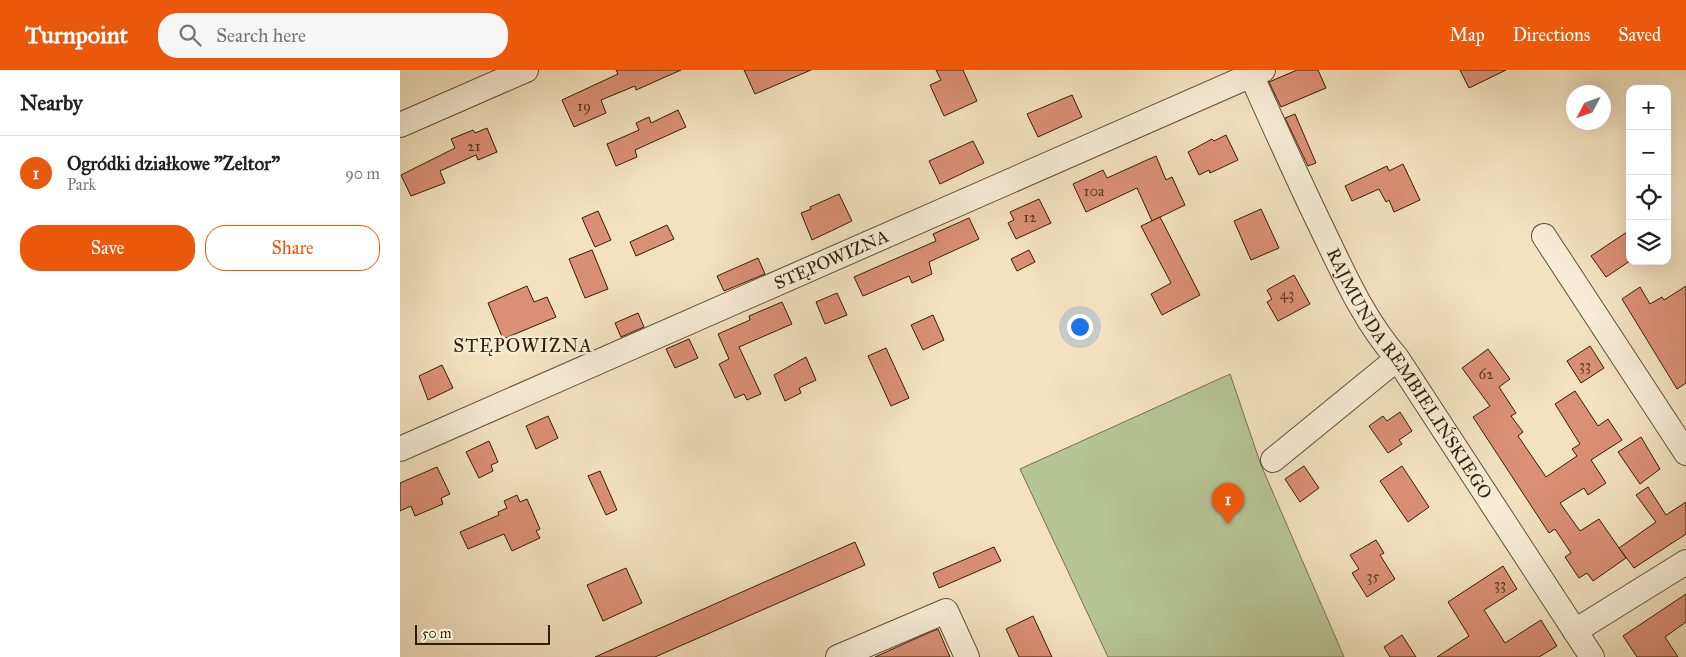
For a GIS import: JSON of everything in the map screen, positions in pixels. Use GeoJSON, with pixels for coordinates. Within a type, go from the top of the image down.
{"type":"FeatureCollection","features":[{"type":"Feature","properties":{"kind":"street"},"geometry":{"type":"LineString","coordinates":[[400,125],[526,70]]}},
{"type":"Feature","properties":{"kind":"street","name":"RAJMUNDA REMBIELIŃSKIEGO"},"geometry":{"type":"LineString","coordinates":[[1255,72],[1277,135],[1346,280],[1374,329],[1592,657]]}},
{"type":"Feature","properties":{"kind":"street","name":"STĘPOWIZNA"},"geometry":{"type":"LineString","coordinates":[[400,449],[1255,72]]}},
{"type":"Feature","properties":{"kind":"street"},"geometry":{"type":"LineString","coordinates":[[1544,236],[1686,453]]}},
{"type":"Feature","properties":{"kind":"street"},"geometry":{"type":"LineString","coordinates":[[1272,460],[1387,367],[1397,361]]}},
{"type":"Feature","properties":{"kind":"street"},"geometry":{"type":"LineString","coordinates":[[1575,631],[1686,562]]}},
{"type":"Feature","properties":{"kind":"street"},"geometry":{"type":"LineString","coordinates":[[838,657],[946,611],[967,657]]}},
{"type":"Feature","properties":{"kind":"green space"},"geometry":{"type":"Polygon","coordinates":[[[1230,374],[1261,465],[1344,657],[1108,657],[1020,469],[1230,374]]]}},
{"type":"Feature","properties":{"kind":"building"},"geometry":{"type":"Polygon","coordinates":[[[616,70],[681,70],[636,90],[635,86],[601,100],[606,113],[574,127],[562,100],[618,74],[616,70]]]}},
{"type":"Feature","properties":{"kind":"building"},"geometry":{"type":"Polygon","coordinates":[[[744,70],[811,70],[755,94],[744,70]]]}},
{"type":"Feature","properties":{"kind":"building"},"geometry":{"type":"Polygon","coordinates":[[[936,70],[963,70],[977,101],[944,116],[930,85],[941,80],[936,70]]]}},
{"type":"Feature","properties":{"kind":"building"},"geometry":{"type":"Polygon","coordinates":[[[1297,70],[1318,70],[1326,88],[1281,107],[1269,82],[1297,70]]]}},
{"type":"Feature","properties":{"kind":"building"},"geometry":{"type":"Polygon","coordinates":[[[1460,70],[1506,70],[1469,88],[1460,70]]]}},
{"type":"Feature","properties":{"kind":"building"},"geometry":{"type":"Polygon","coordinates":[[[1072,95],[1082,117],[1038,137],[1027,114],[1072,95]]]}},
{"type":"Feature","properties":{"kind":"building"},"geometry":{"type":"Polygon","coordinates":[[[678,110],[686,127],[635,150],[637,157],[616,166],[607,144],[639,130],[636,123],[649,117],[651,123],[678,110]]]}},
{"type":"Feature","properties":{"kind":"building"},"geometry":{"type":"Polygon","coordinates":[[[1295,114],[1316,163],[1308,166],[1285,118],[1295,114]]]}},
{"type":"Feature","properties":{"kind":"building"},"geometry":{"type":"Polygon","coordinates":[[[487,128],[497,152],[478,160],[476,155],[440,171],[445,183],[411,196],[401,175],[455,148],[451,139],[473,130],[475,133],[487,128]]]}},
{"type":"Feature","properties":{"kind":"building"},"geometry":{"type":"Polygon","coordinates":[[[1226,135],[1238,160],[1210,173],[1209,170],[1199,175],[1188,152],[1212,139],[1214,141],[1226,135]]]}},
{"type":"Feature","properties":{"kind":"building"},"geometry":{"type":"Polygon","coordinates":[[[973,141],[984,163],[940,184],[929,161],[973,141]]]}},
{"type":"Feature","properties":{"kind":"building"},"geometry":{"type":"Polygon","coordinates":[[[1156,156],[1166,180],[1172,177],[1185,205],[1152,221],[1137,188],[1086,212],[1073,184],[1103,170],[1107,178],[1156,156]]]}},
{"type":"Feature","properties":{"kind":"building"},"geometry":{"type":"Polygon","coordinates":[[[1403,164],[1420,200],[1394,212],[1389,200],[1386,202],[1379,189],[1352,201],[1345,186],[1387,166],[1389,171],[1403,164]]]}},
{"type":"Feature","properties":{"kind":"building"},"geometry":{"type":"Polygon","coordinates":[[[839,194],[852,221],[812,240],[801,213],[839,194]]]}},
{"type":"Feature","properties":{"kind":"building"},"geometry":{"type":"Polygon","coordinates":[[[1039,199],[1051,223],[1016,239],[1008,223],[1014,220],[1010,212],[1039,199]]]}},
{"type":"Feature","properties":{"kind":"building"},"geometry":{"type":"Polygon","coordinates":[[[1261,209],[1279,248],[1251,260],[1234,221],[1261,209]]]}},
{"type":"Feature","properties":{"kind":"building"},"geometry":{"type":"Polygon","coordinates":[[[598,211],[611,240],[595,247],[582,218],[598,211]]]}},
{"type":"Feature","properties":{"kind":"building"},"geometry":{"type":"Polygon","coordinates":[[[1160,217],[1200,295],[1162,315],[1151,294],[1171,283],[1141,226],[1160,217]]]}},
{"type":"Feature","properties":{"kind":"building"},"geometry":{"type":"Polygon","coordinates":[[[969,218],[979,239],[929,262],[932,274],[912,283],[909,276],[863,296],[854,277],[936,241],[933,234],[969,218]]]}},
{"type":"Feature","properties":{"kind":"building"},"geometry":{"type":"Polygon","coordinates":[[[667,225],[674,239],[636,256],[630,242],[667,225]]]}},
{"type":"Feature","properties":{"kind":"building"},"geometry":{"type":"Polygon","coordinates":[[[1626,233],[1626,264],[1606,277],[1591,256],[1626,233]]]}},
{"type":"Feature","properties":{"kind":"building"},"geometry":{"type":"Polygon","coordinates":[[[592,250],[608,289],[585,298],[569,259],[592,250]]]}},
{"type":"Feature","properties":{"kind":"building"},"geometry":{"type":"Polygon","coordinates":[[[1029,250],[1035,262],[1017,271],[1011,259],[1029,250]]]}},
{"type":"Feature","properties":{"kind":"building"},"geometry":{"type":"Polygon","coordinates":[[[758,258],[765,274],[724,291],[717,276],[758,258]]]}},
{"type":"Feature","properties":{"kind":"building"},"geometry":{"type":"Polygon","coordinates":[[[1294,275],[1310,304],[1278,321],[1267,302],[1272,299],[1267,290],[1294,275]]]}},
{"type":"Feature","properties":{"kind":"building"},"geometry":{"type":"Polygon","coordinates":[[[527,286],[534,302],[547,297],[556,317],[503,339],[488,303],[527,286]]]}},
{"type":"Feature","properties":{"kind":"building"},"geometry":{"type":"Polygon","coordinates":[[[1686,286],[1686,383],[1677,389],[1622,299],[1640,287],[1650,304],[1662,297],[1664,300],[1686,286]]]}},
{"type":"Feature","properties":{"kind":"building"},"geometry":{"type":"Polygon","coordinates":[[[837,293],[847,315],[825,324],[816,302],[837,293]]]}},
{"type":"Feature","properties":{"kind":"building"},"geometry":{"type":"Polygon","coordinates":[[[782,302],[792,324],[739,347],[761,394],[747,400],[744,394],[735,398],[719,364],[729,359],[718,334],[750,320],[749,316],[782,302]]]}},
{"type":"Feature","properties":{"kind":"building"},"geometry":{"type":"Polygon","coordinates":[[[638,313],[644,327],[621,337],[615,323],[638,313]]]}},
{"type":"Feature","properties":{"kind":"building"},"geometry":{"type":"Polygon","coordinates":[[[933,315],[944,340],[923,350],[911,325],[933,315]]]}},
{"type":"Feature","properties":{"kind":"building"},"geometry":{"type":"Polygon","coordinates":[[[689,339],[698,358],[675,368],[666,349],[689,339]]]}},
{"type":"Feature","properties":{"kind":"building"},"geometry":{"type":"Polygon","coordinates":[[[1590,346],[1604,368],[1581,383],[1567,361],[1590,346]]]}},
{"type":"Feature","properties":{"kind":"building"},"geometry":{"type":"Polygon","coordinates":[[[886,348],[909,398],[891,406],[868,356],[886,348]]]}},
{"type":"Feature","properties":{"kind":"building"},"geometry":{"type":"Polygon","coordinates":[[[1488,349],[1510,379],[1499,387],[1516,413],[1511,416],[1523,432],[1518,436],[1546,477],[1577,456],[1572,449],[1580,444],[1555,404],[1575,391],[1598,426],[1608,419],[1622,440],[1591,460],[1606,483],[1588,495],[1584,488],[1560,503],[1580,531],[1599,519],[1626,558],[1593,581],[1587,573],[1579,578],[1565,557],[1571,553],[1555,529],[1549,533],[1473,417],[1490,406],[1462,368],[1488,349]]]}},
{"type":"Feature","properties":{"kind":"building"},"geometry":{"type":"Polygon","coordinates":[[[806,357],[816,380],[799,388],[801,393],[785,401],[774,375],[806,357]]]}},
{"type":"Feature","properties":{"kind":"building"},"geometry":{"type":"Polygon","coordinates":[[[442,365],[453,388],[428,400],[419,376],[442,365]]]}},
{"type":"Feature","properties":{"kind":"building"},"geometry":{"type":"Polygon","coordinates":[[[1400,412],[1412,431],[1399,440],[1402,444],[1388,453],[1369,426],[1383,416],[1387,421],[1400,412]]]}},
{"type":"Feature","properties":{"kind":"building"},"geometry":{"type":"Polygon","coordinates":[[[548,416],[558,438],[536,449],[526,426],[548,416]]]}},
{"type":"Feature","properties":{"kind":"building"},"geometry":{"type":"Polygon","coordinates":[[[1641,437],[1660,469],[1640,484],[1618,452],[1641,437]]]}},
{"type":"Feature","properties":{"kind":"building"},"geometry":{"type":"Polygon","coordinates":[[[489,441],[498,462],[491,465],[493,471],[479,478],[466,452],[489,441]]]}},
{"type":"Feature","properties":{"kind":"building"},"geometry":{"type":"Polygon","coordinates":[[[1304,466],[1319,488],[1300,502],[1285,479],[1304,466]]]}},
{"type":"Feature","properties":{"kind":"building"},"geometry":{"type":"Polygon","coordinates":[[[1402,466],[1429,507],[1408,522],[1380,481],[1402,466]]]}},
{"type":"Feature","properties":{"kind":"building"},"geometry":{"type":"Polygon","coordinates":[[[437,467],[450,494],[441,498],[443,504],[415,516],[411,506],[400,511],[400,483],[437,467]]]}},
{"type":"Feature","properties":{"kind":"building"},"geometry":{"type":"Polygon","coordinates":[[[600,471],[617,510],[606,515],[588,476],[600,471]]]}},
{"type":"Feature","properties":{"kind":"building"},"geometry":{"type":"Polygon","coordinates":[[[1648,487],[1666,515],[1686,502],[1686,534],[1634,568],[1619,548],[1656,522],[1636,495],[1648,487]]]}},
{"type":"Feature","properties":{"kind":"building"},"geometry":{"type":"Polygon","coordinates":[[[517,495],[520,502],[527,499],[540,529],[536,531],[540,538],[512,551],[504,534],[468,549],[460,532],[499,515],[498,512],[507,508],[504,501],[517,495]]]}},
{"type":"Feature","properties":{"kind":"building"},"geometry":{"type":"Polygon","coordinates":[[[1376,540],[1384,553],[1380,555],[1395,579],[1367,597],[1352,573],[1359,569],[1350,555],[1376,540]]]}},
{"type":"Feature","properties":{"kind":"building"},"geometry":{"type":"Polygon","coordinates":[[[855,542],[865,565],[655,657],[595,657],[855,542]]]}},
{"type":"Feature","properties":{"kind":"building"},"geometry":{"type":"Polygon","coordinates":[[[994,547],[1001,561],[939,588],[933,573],[994,547]]]}},
{"type":"Feature","properties":{"kind":"building"},"geometry":{"type":"Polygon","coordinates":[[[1503,566],[1517,589],[1484,610],[1505,643],[1541,620],[1557,646],[1539,657],[1437,657],[1469,636],[1448,602],[1503,566]]]}},
{"type":"Feature","properties":{"kind":"building"},"geometry":{"type":"Polygon","coordinates":[[[626,568],[642,603],[603,621],[587,585],[626,568]]]}},
{"type":"Feature","properties":{"kind":"building"},"geometry":{"type":"Polygon","coordinates":[[[1686,594],[1686,622],[1665,637],[1678,657],[1637,657],[1623,636],[1686,594]]]}},
{"type":"Feature","properties":{"kind":"building"},"geometry":{"type":"Polygon","coordinates":[[[1033,616],[1052,657],[1019,657],[1006,629],[1033,616]]]}},
{"type":"Feature","properties":{"kind":"building"},"geometry":{"type":"Polygon","coordinates":[[[938,629],[950,657],[875,657],[928,633],[938,629]]]}},
{"type":"Feature","properties":{"kind":"building"},"geometry":{"type":"Polygon","coordinates":[[[1402,635],[1416,657],[1390,657],[1384,647],[1402,635]]]}},
{"type":"Feature","properties":{"kind":"place","name":"Ogródki działkowe \"Zeltor\""},"geometry":{"type":"Point","coordinates":[1228,524]}},
{"type":"Feature","properties":{"kind":"district","name":"STĘPOWIZNA"},"geometry":{"type":"Point","coordinates":[523,345]}}]}
